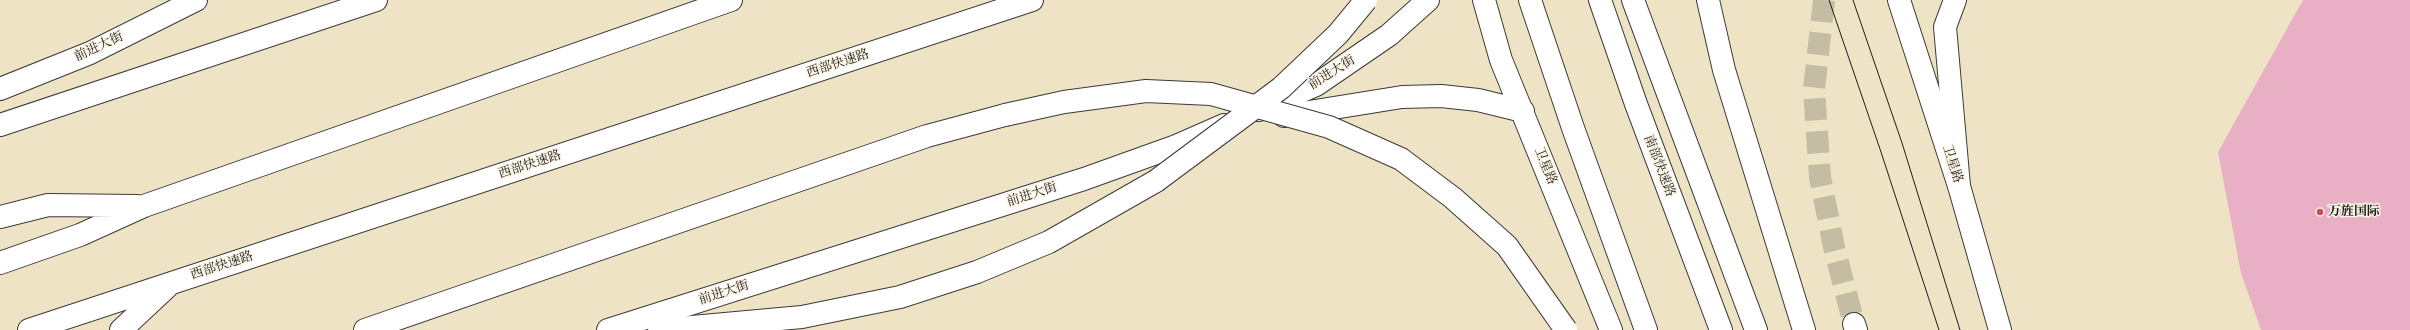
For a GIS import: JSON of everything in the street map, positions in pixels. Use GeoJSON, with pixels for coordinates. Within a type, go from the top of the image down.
{"type":"FeatureCollection","features":[{"type":"Feature","properties":{"kind":"main road","name":"前进大街"},"geometry":{"type":"LineString","coordinates":[[0,89],[90,53],[196,0]]}},
{"type":"Feature","properties":{"kind":"main road"},"geometry":{"type":"LineString","coordinates":[[0,125],[376,0]]}},
{"type":"Feature","properties":{"kind":"main road"},"geometry":{"type":"LineString","coordinates":[[0,263],[80,235],[144,206],[731,0]]}},
{"type":"Feature","properties":{"kind":"main road","name":"西部快速路"},"geometry":{"type":"LineString","coordinates":[[28,330],[1032,0]]}},
{"type":"Feature","properties":{"kind":"main road"},"geometry":{"type":"LineString","coordinates":[[659,330],[802,317],[900,297],[977,272],[1049,242],[1156,181],[1192,156],[1281,88],[1338,34],[1366,0]]}},
{"type":"Feature","properties":{"kind":"main road","name":"前进大街"},"geometry":{"type":"LineString","coordinates":[[608,330],[1084,179],[1176,146],[1316,85],[1389,35],[1428,0]]}},
{"type":"Feature","properties":{"kind":"main road","name":"卫星路"},"geometry":{"type":"LineString","coordinates":[[1484,0],[1502,60],[1611,330]]}},
{"type":"Feature","properties":{"kind":"main road"},"geometry":{"type":"LineString","coordinates":[[1530,0],[1575,136],[1646,330]]}},
{"type":"Feature","properties":{"kind":"main road","name":"南部快速路"},"geometry":{"type":"LineString","coordinates":[[1600,0],[1636,104],[1721,330]]}},
{"type":"Feature","properties":{"kind":"main road"},"geometry":{"type":"LineString","coordinates":[[1633,0],[1756,330]]}},
{"type":"Feature","properties":{"kind":"main road"},"geometry":{"type":"LineString","coordinates":[[1708,0],[1724,70],[1804,330]]}},
{"type":"Feature","properties":{"kind":"main road","name":"卫星路"},"geometry":{"type":"LineString","coordinates":[[1899,0],[1959,186],[2000,330]]}},
{"type":"Feature","properties":{"kind":"main road"},"geometry":{"type":"LineString","coordinates":[[1955,0],[1945,28],[1959,186]]}},
{"type":"Feature","properties":{"kind":"main road"},"geometry":{"type":"LineString","coordinates":[[365,330],[927,136],[1005,115],[1064,102],[1146,91],[1211,94],[1329,127],[1401,159],[1453,198],[1507,246],[1566,330]]}},
{"type":"Feature","properties":{"kind":"main road"},"geometry":{"type":"LineString","coordinates":[[1223,126],[1402,97],[1441,96],[1478,100],[1523,111]]}},
{"type":"Feature","properties":{"kind":"main road"},"geometry":{"type":"LineString","coordinates":[[0,217],[48,205],[144,206]]}},
{"type":"Feature","properties":{"kind":"main road"},"geometry":{"type":"LineString","coordinates":[[120,330],[172,283]]}},
{"type":"Feature","properties":{"kind":"building","name":"万旌国际"},"geometry":{"type":"Polygon","coordinates":[[[2303,0],[2410,0],[2410,330],[2261,330],[2241,273],[2218,152],[2303,0]]]}},
{"type":"Feature","properties":{"kind":"tunnel"},"geometry":{"type":"LineString","coordinates":[[1824,0],[1814,89],[1820,177],[1834,247],[1854,324]]}},
{"type":"Feature","properties":{"kind":"tram line"},"geometry":{"type":"LineString","coordinates":[[1829,0],[1881,152],[1939,330]]}},
{"type":"Feature","properties":{"kind":"tram line"},"geometry":{"type":"LineString","coordinates":[[1853,0],[1902,143],[1960,330]]}},
{"type":"Feature","properties":{"kind":"place","name":"万旌国际"},"geometry":{"type":"Point","coordinates":[2320,212]}}]}
